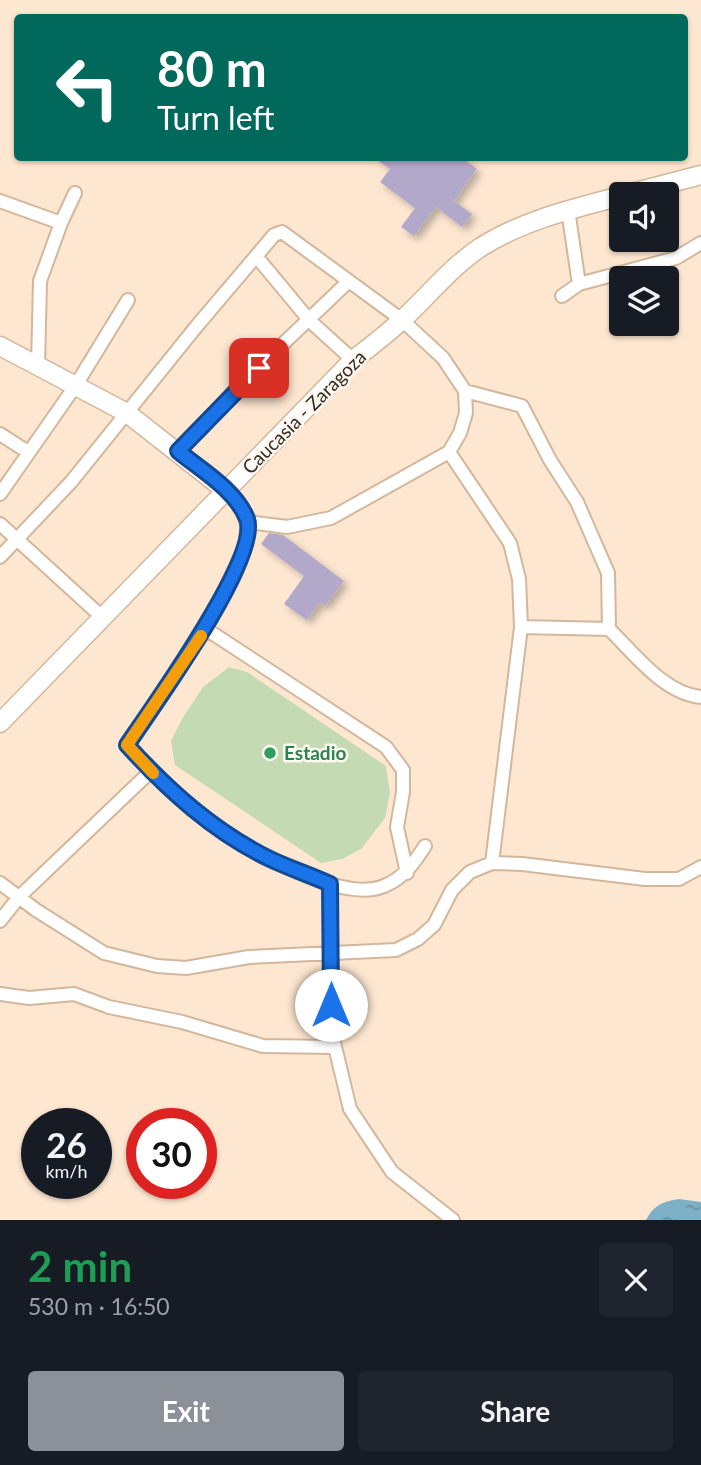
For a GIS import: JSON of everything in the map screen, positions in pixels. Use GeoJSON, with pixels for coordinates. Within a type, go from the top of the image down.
{"type":"FeatureCollection","features":[{"type":"Feature","properties":{"kind":"main road"},"geometry":{"type":"LineString","coordinates":[[674,182],[701,175]]}},
{"type":"Feature","properties":{"kind":"main road","name":"Caucasia - Zaragoza"},"geometry":{"type":"LineString","coordinates":[[3,713],[102,617],[353,360],[402,320],[454,267],[480,248],[523,225],[609,199]]}},
{"type":"Feature","properties":{"kind":"main road"},"geometry":{"type":"LineString","coordinates":[[0,346],[127,413],[225,490]]}},
{"type":"Feature","properties":{"kind":"street"},"geometry":{"type":"LineString","coordinates":[[38,366],[40,281],[75,193]]}},
{"type":"Feature","properties":{"kind":"street"},"geometry":{"type":"LineString","coordinates":[[0,201],[61,223]]}},
{"type":"Feature","properties":{"kind":"street"},"geometry":{"type":"LineString","coordinates":[[569,209],[579,284]]}},
{"type":"Feature","properties":{"kind":"street"},"geometry":{"type":"LineString","coordinates":[[0,557],[71,482],[256,256],[274,235],[282,232],[402,320],[443,358],[465,391],[466,413],[460,433],[449,452],[331,518],[287,527],[248,522]]}},
{"type":"Feature","properties":{"kind":"street"},"geometry":{"type":"LineString","coordinates":[[562,296],[579,284],[676,258],[701,243]]}},
{"type":"Feature","properties":{"kind":"street"},"geometry":{"type":"LineString","coordinates":[[256,256],[310,321],[353,360]]}},
{"type":"Feature","properties":{"kind":"street"},"geometry":{"type":"LineString","coordinates":[[178,451],[242,383],[349,281]]}},
{"type":"Feature","properties":{"kind":"street"},"geometry":{"type":"LineString","coordinates":[[0,494],[76,385],[128,300]]}},
{"type":"Feature","properties":{"kind":"street"},"geometry":{"type":"LineString","coordinates":[[465,391],[522,406],[550,460],[578,502],[608,573],[609,629]]}},
{"type":"Feature","properties":{"kind":"street"},"geometry":{"type":"LineString","coordinates":[[0,434],[28,452]]}},
{"type":"Feature","properties":{"kind":"street"},"geometry":{"type":"LineString","coordinates":[[449,452],[510,544],[519,579],[521,627],[492,863]]}},
{"type":"Feature","properties":{"kind":"street"},"geometry":{"type":"LineString","coordinates":[[225,490],[240,506],[248,522],[244,548],[205,629],[127,745],[180,799],[211,823],[268,858],[330,884],[356,891],[383,887],[407,873],[425,846]]}},
{"type":"Feature","properties":{"kind":"street"},"geometry":{"type":"LineString","coordinates":[[0,524],[102,617]]}},
{"type":"Feature","properties":{"kind":"street"},"geometry":{"type":"LineString","coordinates":[[521,627],[609,629],[657,676],[686,696],[701,697]]}},
{"type":"Feature","properties":{"kind":"street"},"geometry":{"type":"LineString","coordinates":[[205,629],[386,747],[403,770],[403,792],[397,827],[407,873]]}},
{"type":"Feature","properties":{"kind":"street"},"geometry":{"type":"LineString","coordinates":[[0,921],[19,897],[151,771]]}},
{"type":"Feature","properties":{"kind":"street"},"geometry":{"type":"LineString","coordinates":[[0,883],[104,953],[157,966],[186,968],[249,957],[396,950],[418,939],[434,925],[452,890],[470,873],[492,863],[522,864],[645,879],[679,879],[701,867]]}},
{"type":"Feature","properties":{"kind":"street"},"geometry":{"type":"LineString","coordinates":[[330,884],[331,1030],[350,1109],[392,1172],[453,1220]]}},
{"type":"Feature","properties":{"kind":"street"},"geometry":{"type":"LineString","coordinates":[[0,994],[29,998],[74,994],[109,1007],[182,1022],[263,1046],[335,1047]]}},
{"type":"Feature","properties":{"kind":"green space","name":"Estadio"},"geometry":{"type":"Polygon","coordinates":[[[229,667],[247,672],[386,766],[390,793],[385,818],[361,849],[342,859],[321,863],[175,765],[171,741],[182,719],[203,687],[229,667]]]}},
{"type":"Feature","properties":{"kind":"water"},"geometry":{"type":"Polygon","coordinates":[[[679,1199],[701,1202],[701,1220],[646,1220],[659,1205],[679,1199]]]}},
{"type":"Feature","properties":{"kind":"building"},"geometry":{"type":"Polygon","coordinates":[[[378,161],[466,161],[477,169],[454,201],[472,214],[462,227],[436,207],[414,236],[401,227],[415,208],[380,182],[390,169],[378,161]]]}},
{"type":"Feature","properties":{"kind":"building"},"geometry":{"type":"Polygon","coordinates":[[[269,533],[283,535],[344,581],[325,606],[320,602],[307,620],[284,604],[304,576],[261,544],[269,533]]]}},
{"type":"Feature","properties":{"kind":"slow traffic"},"geometry":{"type":"LineString","coordinates":[[153,773],[127,745],[201,636]]}},
{"type":"Feature","properties":{"kind":"place","name":"Estadio"},"geometry":{"type":"Point","coordinates":[270,753]}},
{"type":"Feature","properties":{"kind":"route"},"geometry":{"type":"LineString","coordinates":[[259,368],[178,451],[240,506],[248,522],[244,548],[205,629],[127,745],[180,799],[211,823],[268,858],[330,884],[331,1005]]}}]}
